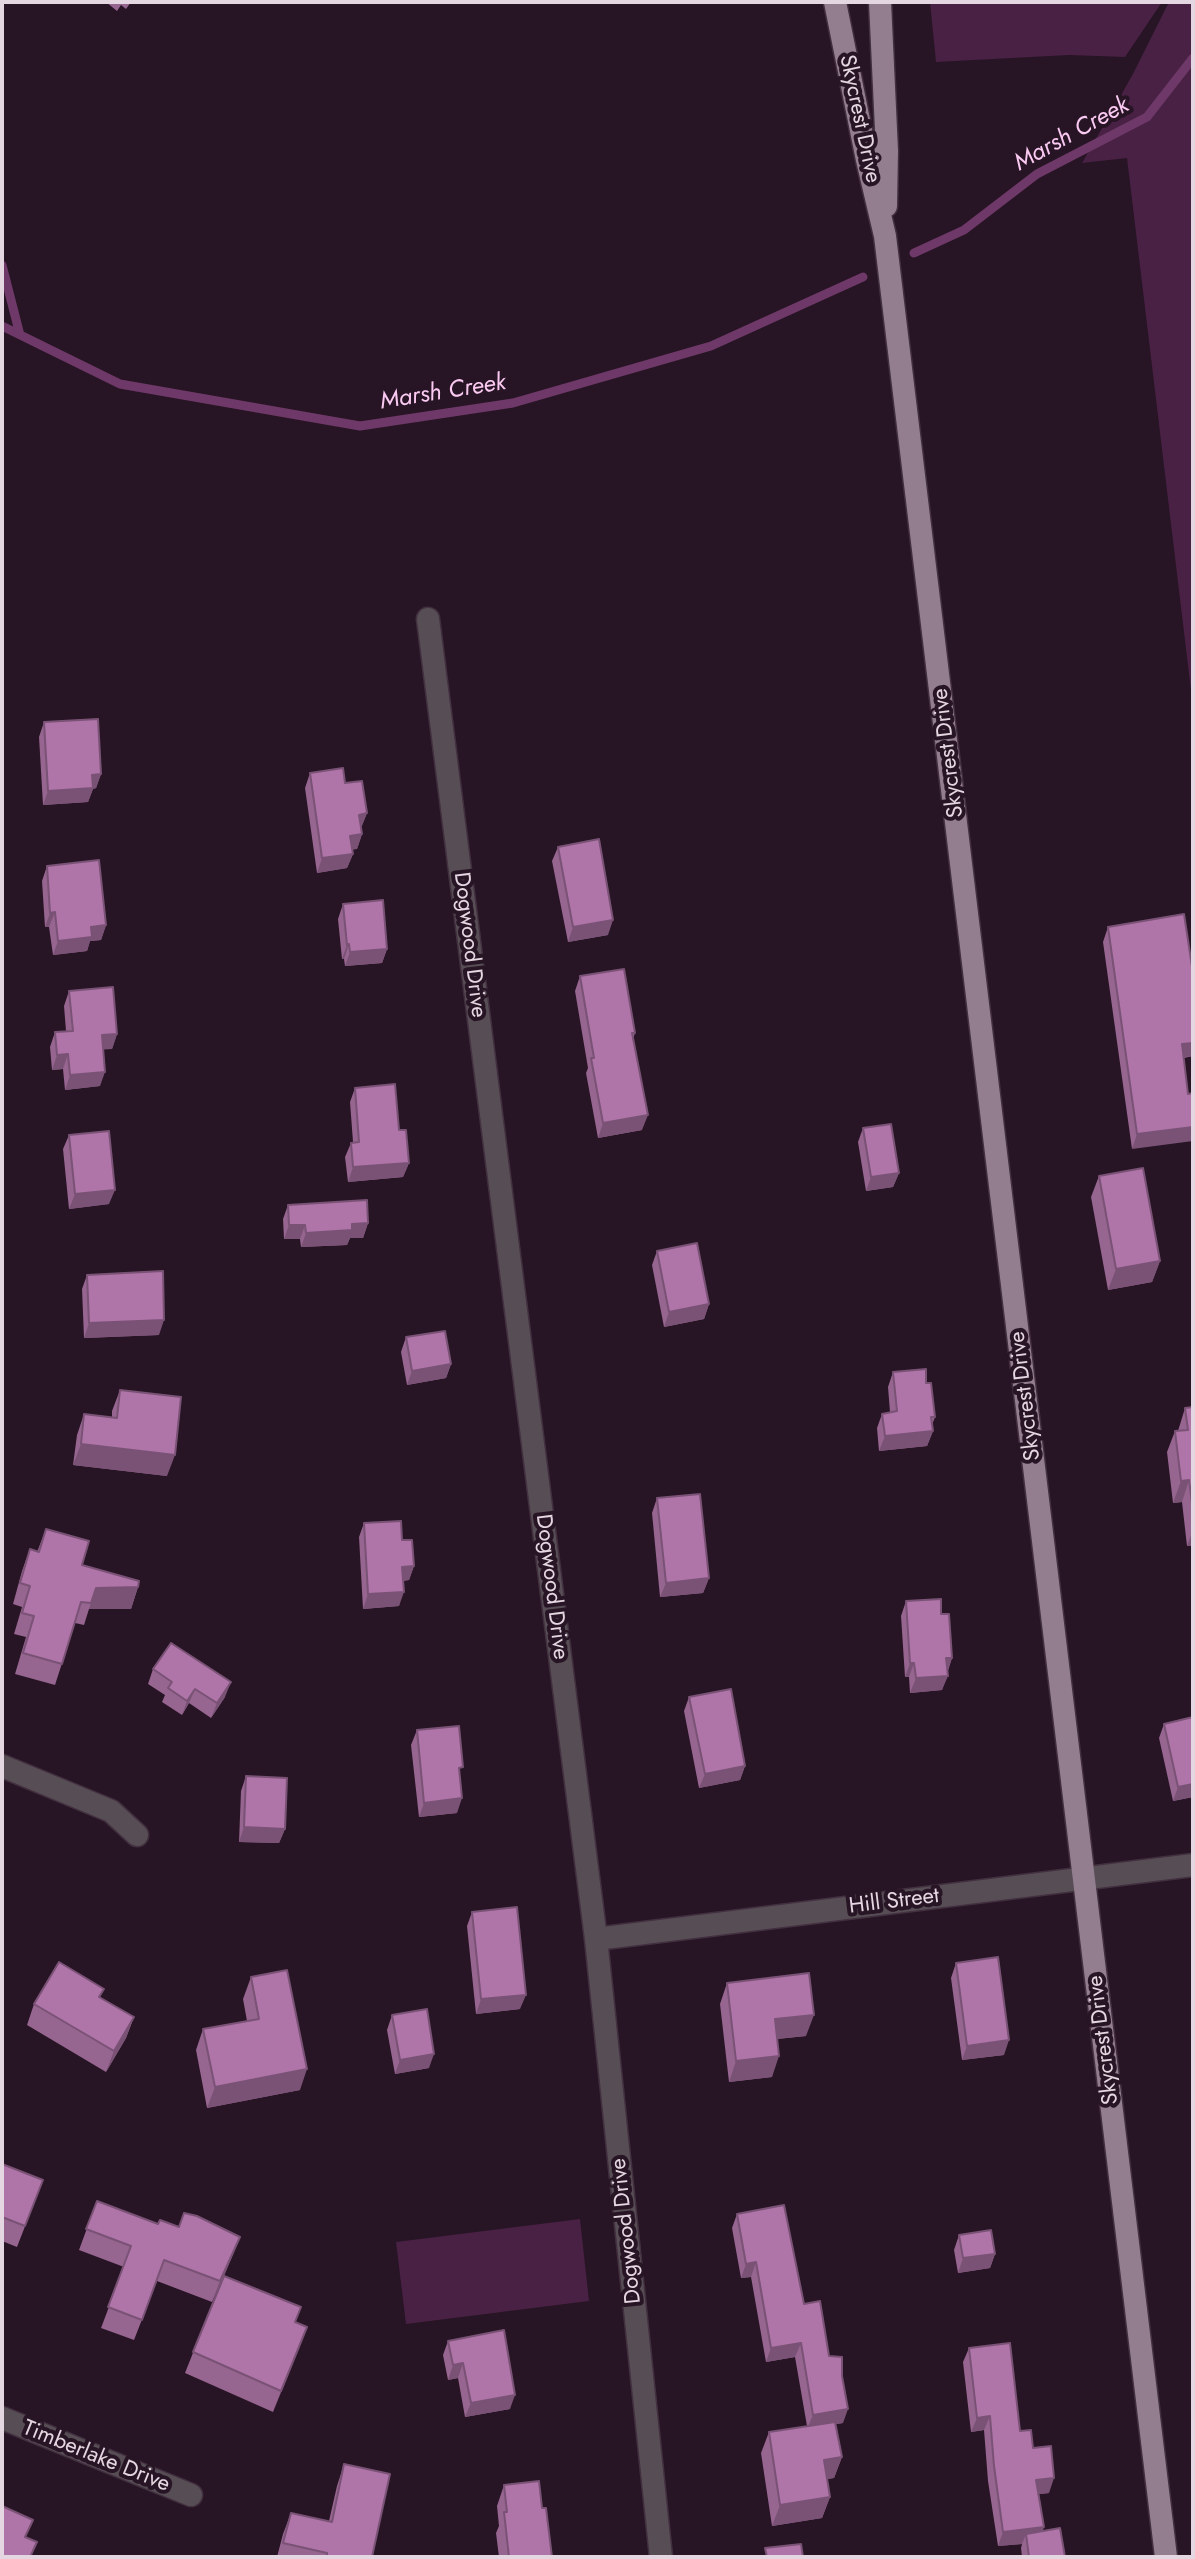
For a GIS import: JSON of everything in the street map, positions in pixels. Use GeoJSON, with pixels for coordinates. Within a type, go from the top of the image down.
{"type":"FeatureCollection","features":[{"type":"Feature","properties":{"kind":"main road","name":"Skycrest Drive"},"geometry":{"type":"LineString","coordinates":[[835,2],[885,236],[1166,2557]]}},
{"type":"Feature","properties":{"kind":"main road","name":"Skycrest Drive"},"geometry":{"type":"LineString","coordinates":[[880,2],[887,151],[885,236]]}},
{"type":"Feature","properties":{"kind":"street","name":"Dogwood Drive"},"geometry":{"type":"LineString","coordinates":[[428,619],[596,1939],[661,2557]]}},
{"type":"Feature","properties":{"kind":"street"},"geometry":{"type":"LineString","coordinates":[[2,1766],[111,1811],[137,1835]]}},
{"type":"Feature","properties":{"kind":"street","name":"Hill Street"},"geometry":{"type":"LineString","coordinates":[[596,1939],[1193,1865]]}},
{"type":"Feature","properties":{"kind":"street","name":"Timberlake Drive"},"geometry":{"type":"LineString","coordinates":[[2,2418],[191,2495]]}},
{"type":"Feature","properties":{"kind":"shaded area"},"geometry":{"type":"Polygon","coordinates":[[[930,2],[1162,2],[1125,57],[1069,55],[936,62],[930,2]]]}},
{"type":"Feature","properties":{"kind":"shaded area"},"geometry":{"type":"Polygon","coordinates":[[[1169,2],[1193,2],[1193,707],[1127,158],[1082,163],[1133,74],[1169,2]]]}},
{"type":"Feature","properties":{"kind":"shaded area"},"geometry":{"type":"Polygon","coordinates":[[[580,2219],[589,2301],[406,2324],[396,2242],[580,2219]]]}},
{"type":"Feature","properties":{"kind":"building"},"geometry":{"type":"Polygon","coordinates":[[[98,719],[101,774],[92,775],[93,788],[48,791],[44,722],[98,719]]]}},
{"type":"Feature","properties":{"kind":"building"},"geometry":{"type":"Polygon","coordinates":[[[343,768],[345,783],[362,781],[367,813],[359,815],[362,834],[350,836],[353,854],[322,858],[310,773],[343,768]]]}},
{"type":"Feature","properties":{"kind":"building"},"geometry":{"type":"Polygon","coordinates":[[[599,839],[613,920],[573,927],[558,847],[599,839]]]}},
{"type":"Feature","properties":{"kind":"building"},"geometry":{"type":"Polygon","coordinates":[[[99,860],[106,925],[91,927],[92,937],[58,941],[55,912],[50,913],[47,866],[99,860]]]}},
{"type":"Feature","properties":{"kind":"building"},"geometry":{"type":"Polygon","coordinates":[[[383,900],[387,949],[350,952],[343,904],[383,900]]]}},
{"type":"Feature","properties":{"kind":"building"},"geometry":{"type":"Polygon","coordinates":[[[1184,914],[1193,973],[1193,1043],[1182,1044],[1188,1094],[1193,1093],[1193,1127],[1137,1134],[1108,927],[1184,914]]]}},
{"type":"Feature","properties":{"kind":"building"},"geometry":{"type":"Polygon","coordinates":[[[624,969],[635,1033],[632,1033],[648,1115],[603,1123],[580,976],[624,969]]]}},
{"type":"Feature","properties":{"kind":"building"},"geometry":{"type":"Polygon","coordinates":[[[113,987],[117,1034],[102,1035],[105,1072],[70,1075],[68,1054],[57,1055],[55,1032],[73,1031],[69,991],[113,987]]]}},
{"type":"Feature","properties":{"kind":"building"},"geometry":{"type":"Polygon","coordinates":[[[395,1084],[399,1130],[406,1130],[409,1163],[353,1167],[351,1143],[359,1142],[355,1088],[395,1084]]]}},
{"type":"Feature","properties":{"kind":"building"},"geometry":{"type":"Polygon","coordinates":[[[891,1124],[899,1173],[871,1177],[863,1128],[891,1124]]]}},
{"type":"Feature","properties":{"kind":"building"},"geometry":{"type":"Polygon","coordinates":[[[109,1131],[115,1190],[75,1194],[69,1135],[109,1131]]]}},
{"type":"Feature","properties":{"kind":"building"},"geometry":{"type":"Polygon","coordinates":[[[1143,1168],[1160,1261],[1116,1269],[1099,1176],[1143,1168]]]}},
{"type":"Feature","properties":{"kind":"building"},"geometry":{"type":"Polygon","coordinates":[[[367,1200],[368,1223],[352,1224],[352,1230],[306,1233],[305,1225],[289,1225],[288,1205],[367,1200]]]}},
{"type":"Feature","properties":{"kind":"building"},"geometry":{"type":"Polygon","coordinates":[[[697,1243],[709,1304],[669,1312],[657,1251],[697,1243]]]}},
{"type":"Feature","properties":{"kind":"building"},"geometry":{"type":"Polygon","coordinates":[[[163,1271],[164,1320],[89,1323],[87,1275],[163,1271]]]}},
{"type":"Feature","properties":{"kind":"building"},"geometry":{"type":"Polygon","coordinates":[[[445,1331],[451,1364],[412,1371],[406,1337],[445,1331]]]}},
{"type":"Feature","properties":{"kind":"building"},"geometry":{"type":"Polygon","coordinates":[[[926,1369],[926,1383],[931,1383],[935,1417],[931,1417],[933,1431],[885,1436],[882,1414],[897,1411],[893,1372],[926,1369]]]}},
{"type":"Feature","properties":{"kind":"building"},"geometry":{"type":"Polygon","coordinates":[[[120,1390],[181,1397],[175,1455],[81,1444],[84,1414],[117,1418],[120,1390]]]}},
{"type":"Feature","properties":{"kind":"building"},"geometry":{"type":"Polygon","coordinates":[[[1193,1407],[1193,1511],[1189,1480],[1181,1481],[1175,1431],[1188,1430],[1185,1408],[1193,1407]]]}},
{"type":"Feature","properties":{"kind":"building"},"geometry":{"type":"Polygon","coordinates":[[[700,1494],[709,1578],[666,1583],[657,1498],[700,1494]]]}},
{"type":"Feature","properties":{"kind":"building"},"geometry":{"type":"Polygon","coordinates":[[[401,1521],[402,1540],[412,1540],[414,1566],[402,1567],[404,1592],[368,1594],[364,1523],[401,1521]]]}},
{"type":"Feature","properties":{"kind":"building"},"geometry":{"type":"Polygon","coordinates":[[[46,1529],[89,1541],[82,1565],[139,1581],[138,1587],[96,1588],[91,1603],[81,1602],[62,1664],[23,1653],[34,1616],[22,1613],[30,1586],[20,1583],[30,1549],[39,1552],[46,1529]]]}},
{"type":"Feature","properties":{"kind":"building"},"geometry":{"type":"Polygon","coordinates":[[[941,1599],[941,1614],[949,1614],[952,1658],[946,1658],[948,1676],[916,1678],[914,1663],[910,1663],[906,1601],[941,1599]]]}},
{"type":"Feature","properties":{"kind":"building"},"geometry":{"type":"Polygon","coordinates":[[[171,1643],[231,1682],[217,1703],[195,1689],[187,1701],[168,1688],[172,1682],[153,1669],[171,1643]]]}},
{"type":"Feature","properties":{"kind":"building"},"geometry":{"type":"Polygon","coordinates":[[[731,1689],[745,1766],[705,1774],[689,1697],[731,1689]]]}},
{"type":"Feature","properties":{"kind":"building"},"geometry":{"type":"Polygon","coordinates":[[[1193,1717],[1193,1784],[1178,1787],[1164,1724],[1193,1717]]]}},
{"type":"Feature","properties":{"kind":"building"},"geometry":{"type":"Polygon","coordinates":[[[459,1726],[462,1798],[424,1803],[417,1730],[459,1726]]]}},
{"type":"Feature","properties":{"kind":"building"},"geometry":{"type":"Polygon","coordinates":[[[246,1776],[287,1778],[285,1829],[244,1827],[246,1776]]]}},
{"type":"Feature","properties":{"kind":"building"},"geometry":{"type":"Polygon","coordinates":[[[517,1907],[526,1995],[481,1999],[472,1912],[517,1907]]]}},
{"type":"Feature","properties":{"kind":"building"},"geometry":{"type":"Polygon","coordinates":[[[998,1957],[1009,2040],[967,2046],[956,1963],[998,1957]]]}},
{"type":"Feature","properties":{"kind":"building"},"geometry":{"type":"Polygon","coordinates":[[[59,1962],[104,1989],[99,1997],[134,2017],[114,2051],[34,2004],[59,1962]]]}},
{"type":"Feature","properties":{"kind":"building"},"geometry":{"type":"Polygon","coordinates":[[[287,1970],[307,2069],[215,2087],[203,2029],[259,2019],[251,1977],[287,1970]]]}},
{"type":"Feature","properties":{"kind":"building"},"geometry":{"type":"Polygon","coordinates":[[[809,1973],[814,2015],[775,2019],[779,2056],[736,2061],[727,1983],[809,1973]]]}},
{"type":"Feature","properties":{"kind":"building"},"geometry":{"type":"Polygon","coordinates":[[[427,2009],[434,2054],[400,2060],[392,2015],[427,2009]]]}},
{"type":"Feature","properties":{"kind":"building"},"geometry":{"type":"Polygon","coordinates":[[[2,2164],[43,2180],[25,2226],[2,2217],[2,2164]]]}},
{"type":"Feature","properties":{"kind":"building"},"geometry":{"type":"Polygon","coordinates":[[[97,2201],[158,2224],[160,2220],[179,2227],[184,2213],[197,2216],[240,2237],[220,2281],[164,2260],[142,2320],[108,2307],[131,2246],[86,2229],[97,2201]]]}},
{"type":"Feature","properties":{"kind":"building"},"geometry":{"type":"Polygon","coordinates":[[[784,2205],[804,2304],[820,2301],[829,2356],[842,2357],[848,2409],[813,2415],[801,2343],[771,2348],[756,2262],[746,2264],[737,2214],[784,2205]]]}},
{"type":"Feature","properties":{"kind":"building"},"geometry":{"type":"Polygon","coordinates":[[[991,2230],[995,2254],[963,2258],[959,2235],[991,2230]]]}},
{"type":"Feature","properties":{"kind":"building"},"geometry":{"type":"Polygon","coordinates":[[[224,2276],[301,2307],[295,2322],[307,2327],[281,2391],[193,2352],[224,2276]]]}},
{"type":"Feature","properties":{"kind":"building"},"geometry":{"type":"Polygon","coordinates":[[[504,2330],[515,2395],[471,2403],[463,2363],[453,2365],[448,2341],[504,2330]]]}},
{"type":"Feature","properties":{"kind":"building"},"geometry":{"type":"Polygon","coordinates":[[[1010,2343],[1020,2431],[1031,2430],[1033,2448],[1051,2446],[1054,2478],[1036,2480],[1044,2527],[1003,2532],[990,2416],[977,2418],[969,2348],[1010,2343]]]}},
{"type":"Feature","properties":{"kind":"building"},"geometry":{"type":"Polygon","coordinates":[[[835,2422],[842,2457],[824,2460],[830,2497],[780,2505],[769,2432],[835,2422]]]}},
{"type":"Feature","properties":{"kind":"building"},"geometry":{"type":"Polygon","coordinates":[[[344,2464],[390,2474],[372,2557],[327,2557],[327,2553],[283,2543],[291,2513],[332,2522],[344,2464]]]}},
{"type":"Feature","properties":{"kind":"building"},"geometry":{"type":"Polygon","coordinates":[[[539,2481],[552,2557],[509,2557],[504,2485],[539,2481]]]}},
{"type":"Feature","properties":{"kind":"building"},"geometry":{"type":"Polygon","coordinates":[[[2,2506],[33,2520],[25,2537],[37,2542],[30,2557],[2,2557],[2,2506]]]}},
{"type":"Feature","properties":{"kind":"building"},"geometry":{"type":"Polygon","coordinates":[[[1060,2528],[1065,2557],[1029,2557],[1026,2534],[1060,2528]]]}},
{"type":"Feature","properties":{"kind":"building"},"geometry":{"type":"Polygon","coordinates":[[[801,2544],[803,2557],[767,2557],[765,2548],[801,2544]]]}},
{"type":"Feature","properties":{"kind":"waterway","name":"Marsh Creek"},"geometry":{"type":"LineString","coordinates":[[914,253],[964,230],[1037,174],[1147,117],[1193,58]]}},
{"type":"Feature","properties":{"kind":"waterway","name":"Marsh Creek"},"geometry":{"type":"LineString","coordinates":[[2,265],[20,335]]}},
{"type":"Feature","properties":{"kind":"waterway","name":"Marsh Creek"},"geometry":{"type":"LineString","coordinates":[[2,326],[120,384],[360,426],[513,403],[711,346],[863,277]]}}]}
